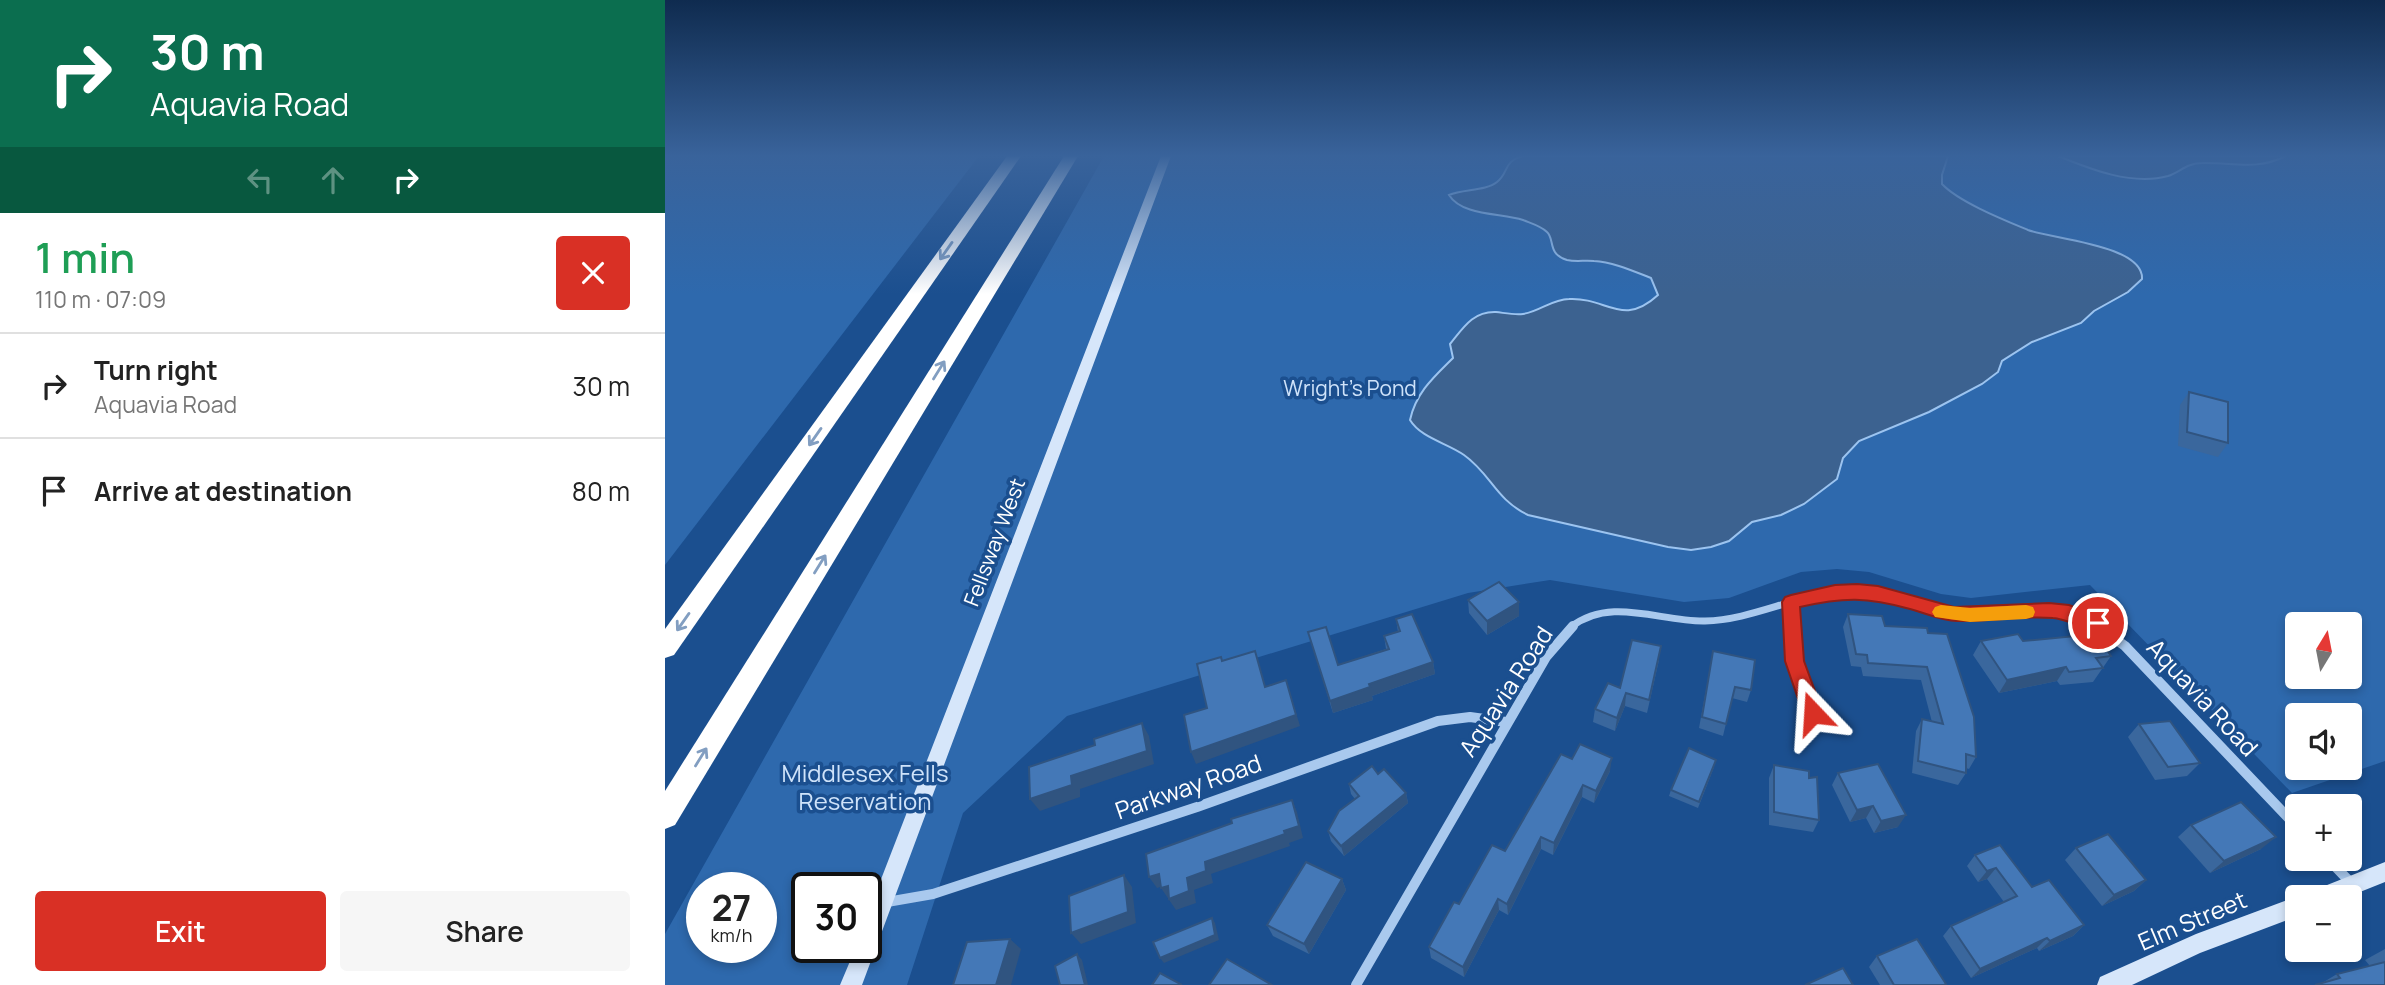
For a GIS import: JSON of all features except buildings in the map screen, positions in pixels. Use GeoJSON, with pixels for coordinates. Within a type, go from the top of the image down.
{"type":"FeatureCollection","features":[{"type":"Feature","properties":{"kind":"highway"},"geometry":{"type":"LineString","coordinates":[[665,648],[981,202]]}},
{"type":"Feature","properties":{"kind":"highway"},"geometry":{"type":"LineString","coordinates":[[665,816],[1043,202]]}},
{"type":"Feature","properties":{"kind":"main road","name":"Fellsway West"},"geometry":{"type":"LineString","coordinates":[[883,903],[1149,202]]}},
{"type":"Feature","properties":{"kind":"main road"},"geometry":{"type":"LineString","coordinates":[[2353,885],[2385,872]]}},
{"type":"Feature","properties":{"kind":"main road","name":"Elm Street"},"geometry":{"type":"LineString","coordinates":[[2108,985],[2196,944],[2285,911]]}},
{"type":"Feature","properties":{"kind":"main road","name":"Fellsway West"},"geometry":{"type":"LineString","coordinates":[[851,985],[859,963]]}},
{"type":"Feature","properties":{"kind":"street","name":"Aquavia Road"},"geometry":{"type":"LineString","coordinates":[[1356,985],[1506,722],[1557,641],[1585,618],[1623,612],[1706,621],[1835,592],[1857,591],[1878,593],[1954,614],[2049,610],[2069,612],[2108,630],[2285,814]]}},
{"type":"Feature","properties":{"kind":"street"},"geometry":{"type":"LineString","coordinates":[[1791,602],[1794,661],[1813,713]]}},
{"type":"Feature","properties":{"kind":"street","name":"Parkway Road"},"geometry":{"type":"LineString","coordinates":[[883,903],[933,894],[1197,807],[1438,722],[1470,717],[1506,722]]}},
{"type":"Feature","properties":{"kind":"street"},"geometry":{"type":"LineString","coordinates":[[2340,871],[2353,885]]}},
{"type":"Feature","properties":{"kind":"green space"},"geometry":{"type":"Polygon","coordinates":[[[665,202],[944,202],[665,565],[665,202]]]}},
{"type":"Feature","properties":{"kind":"green space","name":"Wright's Pond"},"geometry":{"type":"Polygon","coordinates":[[[1078,202],[2385,202],[2385,761],[2362,769],[2362,703],[2285,703],[2285,780],[2330,780],[2292,793],[2090,585],[1971,598],[1941,594],[1869,572],[1837,569],[1801,572],[1729,598],[1684,602],[1550,580],[1468,593],[1067,716],[963,813],[907,985],[665,985],[665,934],[686,897],[686,963],[777,963],[777,872],[700,872],[1078,202]]]}},
{"type":"Feature","properties":{"kind":"shaded area","name":"Wright's Pond"},"geometry":{"type":"Polygon","coordinates":[[[1455,202],[1968,202],[2028,230],[2113,251],[2128,258],[2139,268],[2142,279],[2128,292],[2094,311],[2081,323],[2032,342],[2002,361],[1998,372],[1982,384],[1929,412],[1859,441],[1843,458],[1837,479],[1804,504],[1781,515],[1752,522],[1729,541],[1691,550],[1528,515],[1508,502],[1473,462],[1427,436],[1410,420],[1421,393],[1453,358],[1450,344],[1475,317],[1488,312],[1523,314],[1569,299],[1594,302],[1614,309],[1634,309],[1658,295],[1651,278],[1623,267],[1561,257],[1542,228],[1523,220],[1472,210],[1455,202]]]}},
{"type":"Feature","properties":{"kind":"slow traffic"},"geometry":{"type":"LineString","coordinates":[[1941,612],[1970,615],[2026,612]]}},
{"type":"Feature","properties":{"kind":"route"},"geometry":{"type":"LineString","coordinates":[[1813,713],[1794,661],[1791,602],[1848,590],[1878,593],[1954,614],[2049,610],[2069,612],[2098,623]]}},
{"type":"Feature","properties":{"kind":"park label","name":"Middlesex Fells Reservation"},"geometry":{"type":"Point","coordinates":[865,786]}}]}
